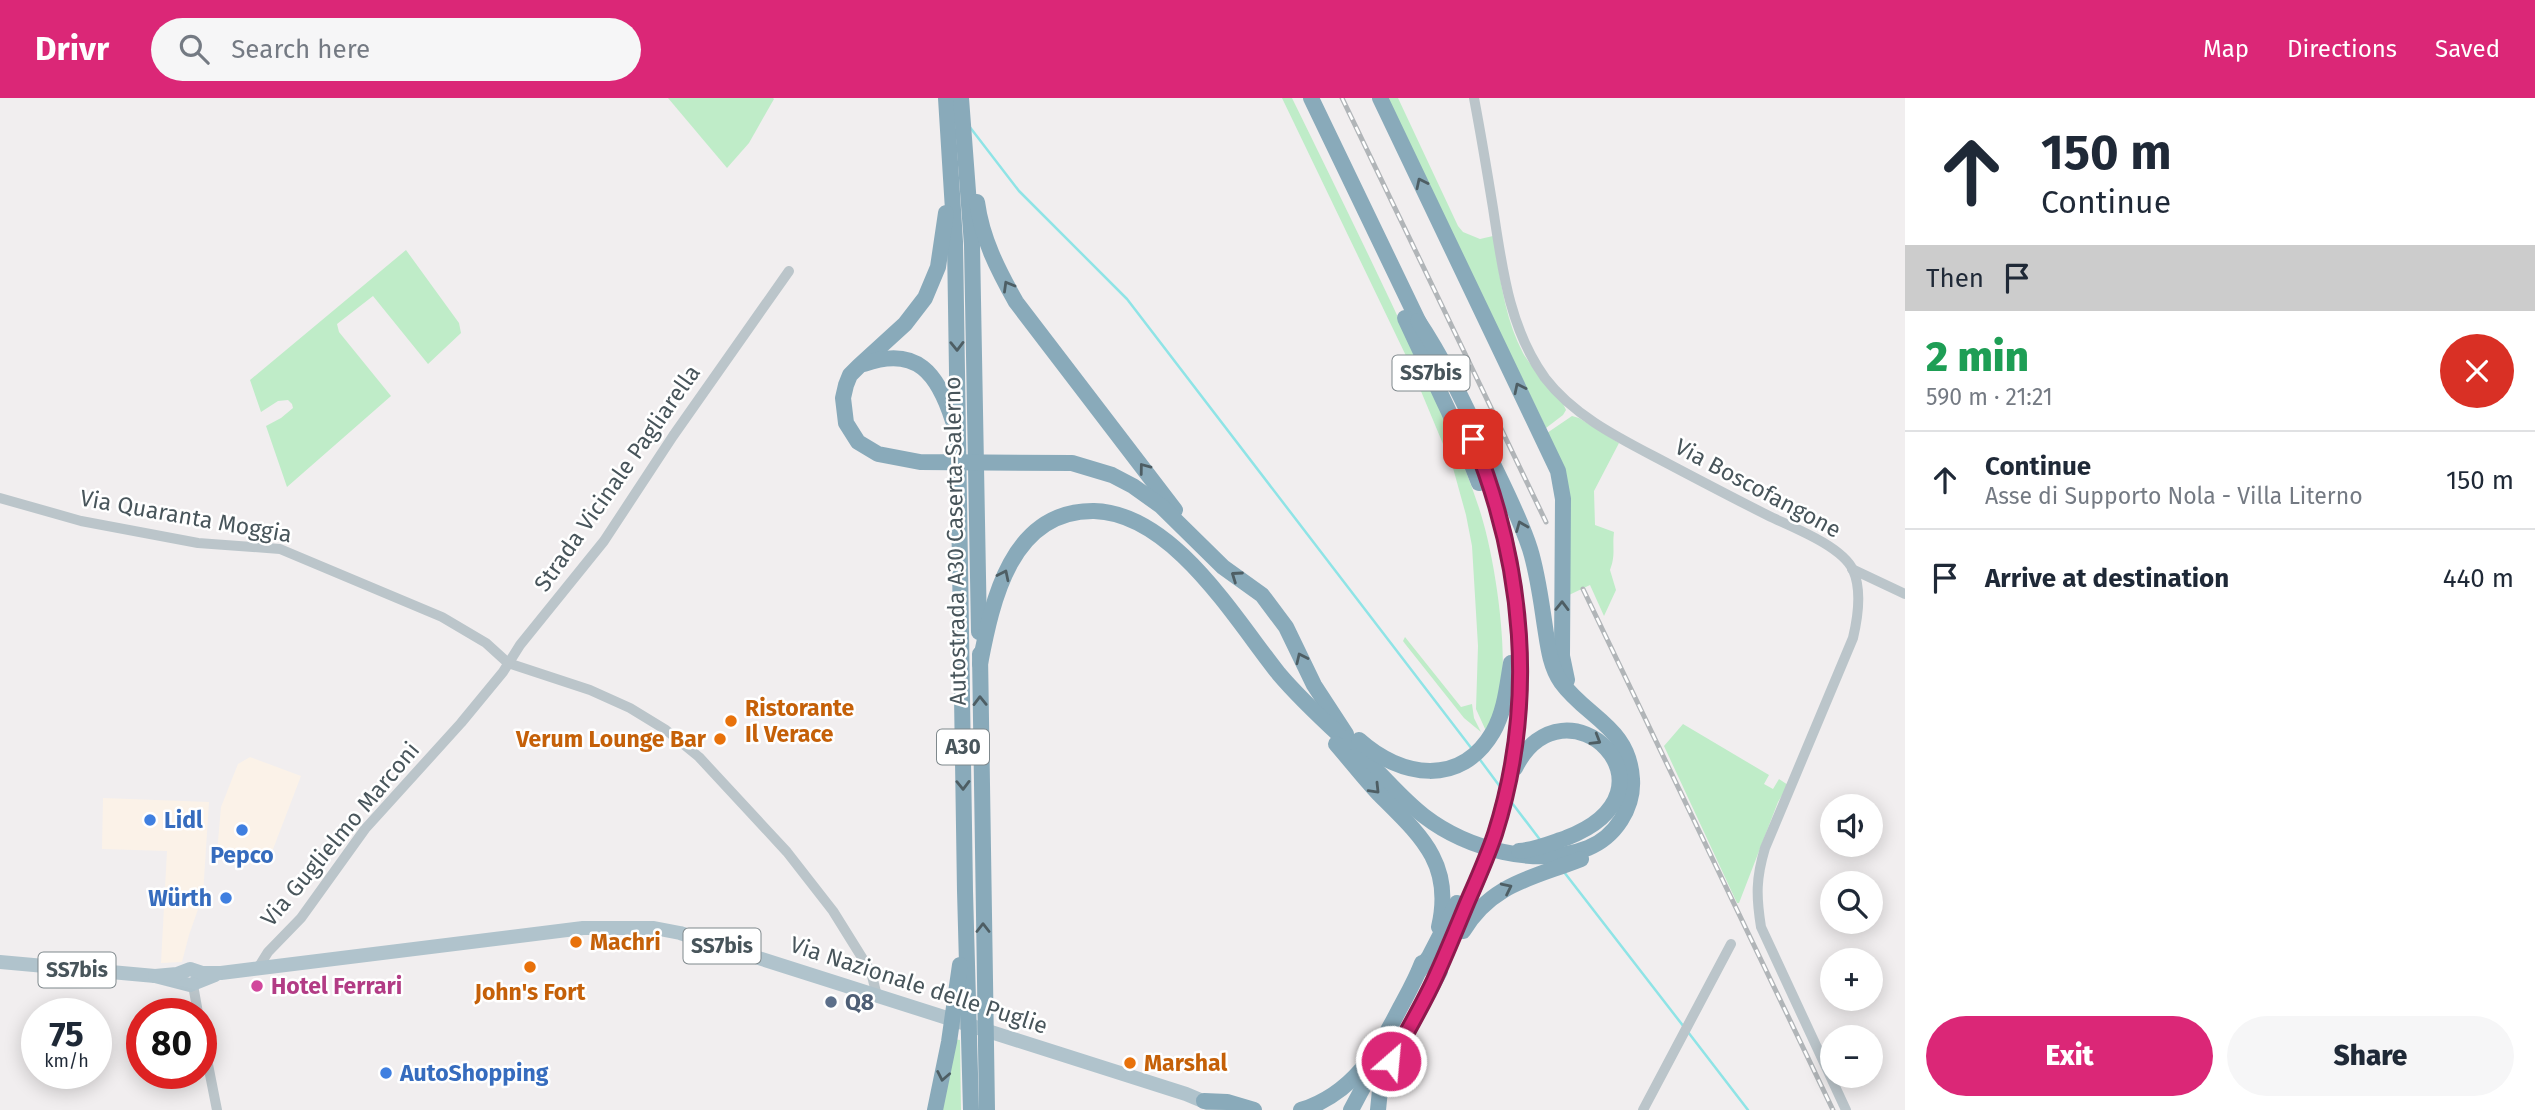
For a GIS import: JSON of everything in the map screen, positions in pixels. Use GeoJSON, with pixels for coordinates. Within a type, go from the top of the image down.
{"type":"FeatureCollection","features":[{"type":"Feature","properties":{"kind":"highway","name":"SS7bis"},"geometry":{"type":"LineString","coordinates":[[1300,98],[1475,471],[1493,528],[1507,606],[1511,663],[1503,707],[1509,780],[1488,851],[1435,978],[1385,1075],[1378,1110]]}},
{"type":"Feature","properties":{"kind":"highway","name":"SS7bis"},"geometry":{"type":"LineString","coordinates":[[1301,1110],[1334,1096],[1360,1073],[1386,1035],[1419,971],[1488,851],[1494,799],[1519,707],[1521,645],[1506,540],[1484,466],[1311,98]]}},
{"type":"Feature","properties":{"kind":"highway"},"geometry":{"type":"LineString","coordinates":[[1380,98],[1558,471],[1563,499],[1562,656],[1568,682],[1581,703]]}},
{"type":"Feature","properties":{"kind":"highway"},"geometry":{"type":"LineString","coordinates":[[966,99],[970,158],[978,206],[997,268],[1016,302],[1199,543]]}},
{"type":"Feature","properties":{"kind":"highway","name":"Autostrada A30 Caserta-Salerno"},"geometry":{"type":"LineString","coordinates":[[946,102],[956,242],[966,914],[970,998],[977,1063],[987,1110]]}},
{"type":"Feature","properties":{"kind":"highway","name":"Autostrada A30 Caserta-Salerno"},"geometry":{"type":"LineString","coordinates":[[970,158],[980,664],[970,998]]}},
{"type":"Feature","properties":{"kind":"highway"},"geometry":{"type":"LineString","coordinates":[[951,166],[942,247],[931,288],[905,324],[850,376],[843,398],[846,423],[859,442],[878,454],[941,463],[1072,463],[1112,475],[1148,495],[1223,567],[1262,595],[1286,627],[1314,685],[1322,713],[1361,774],[1423,839],[1437,864],[1443,896],[1442,913],[1439,928],[1419,971]]}},
{"type":"Feature","properties":{"kind":"highway"},"geometry":{"type":"LineString","coordinates":[[980,664],[991,608],[1008,567],[1028,538],[1060,517],[1096,511],[1121,517],[1154,531],[1177,549],[1205,578],[1276,670],[1427,819],[1488,851],[1526,857],[1583,854],[1597,844],[1622,819],[1632,791],[1631,771],[1624,747],[1607,725],[1562,683],[1553,666],[1535,566],[1522,527],[1454,381],[1418,321]]}},
{"type":"Feature","properties":{"kind":"highway"},"geometry":{"type":"LineString","coordinates":[[859,366],[891,357],[916,363],[928,371],[943,392],[958,440]]}},
{"type":"Feature","properties":{"kind":"highway"},"geometry":{"type":"LineString","coordinates":[[1174,520],[1205,578]]}},
{"type":"Feature","properties":{"kind":"highway"},"geometry":{"type":"LineString","coordinates":[[1322,713],[1392,764],[1423,772],[1457,765],[1477,751],[1508,746],[1526,749],[1542,737],[1566,731],[1597,738],[1609,749],[1618,768],[1617,797],[1600,821],[1576,834],[1483,903],[1435,978]]}},
{"type":"Feature","properties":{"kind":"highway","name":"SS7bis"},"geometry":{"type":"LineString","coordinates":[[1351,1110],[1465,908]]}},
{"type":"Feature","properties":{"kind":"highway"},"geometry":{"type":"LineString","coordinates":[[935,1110],[949,1042],[970,998]]}},
{"type":"Feature","properties":{"kind":"highway","name":"SS7bis"},"geometry":{"type":"LineString","coordinates":[[1374,1068],[1386,1035]]}},
{"type":"Feature","properties":{"kind":"highway","name":"Autostrada A30 Caserta-Salerno"},"geometry":{"type":"LineString","coordinates":[[971,1110],[977,1063]]}},
{"type":"Feature","properties":{"kind":"highway","name":"SS7bis"},"geometry":{"type":"LineString","coordinates":[[1204,1101],[1227,1102],[1254,1110]]}},
{"type":"Feature","properties":{"kind":"main road","name":"Via Nazionale delle Puglie"},"geometry":{"type":"LineString","coordinates":[[0,962],[191,978],[202,973],[221,973],[583,928],[654,928],[692,936],[1204,1101],[1224,1110]]}},
{"type":"Feature","properties":{"kind":"street","name":"Via Boscofangone"},"geometry":{"type":"LineString","coordinates":[[1474,98],[1514,319],[1523,341],[1547,380],[1581,414],[1604,429],[1834,550],[1853,569],[1858,619],[1853,638],[1765,848],[1758,875],[1756,899],[1761,927],[1846,1110]]}},
{"type":"Feature","properties":{"kind":"street","name":"Strada Vicinale Pagliarella"},"geometry":{"type":"LineString","coordinates":[[508,663],[604,541],[673,436],[789,271]]}},
{"type":"Feature","properties":{"kind":"street","name":"Via Quaranta Moggia"},"geometry":{"type":"LineString","coordinates":[[0,498],[81,521],[198,544],[280,549],[442,617],[486,643],[508,663]]}},
{"type":"Feature","properties":{"kind":"street"},"geometry":{"type":"LineString","coordinates":[[1853,569],[1905,594]]}},
{"type":"Feature","properties":{"kind":"street"},"geometry":{"type":"LineString","coordinates":[[508,663],[590,690],[629,708],[666,730],[699,757],[787,852],[833,911],[871,972],[877,996]]}},
{"type":"Feature","properties":{"kind":"street","name":"Via Guglielmo Marconi"},"geometry":{"type":"LineString","coordinates":[[258,968],[268,952],[302,918],[365,829],[461,723],[508,663]]}},
{"type":"Feature","properties":{"kind":"street"},"geometry":{"type":"LineString","coordinates":[[1643,1110],[1731,944]]}},
{"type":"Feature","properties":{"kind":"street"},"geometry":{"type":"LineString","coordinates":[[191,978],[195,998]]}},
{"type":"Feature","properties":{"kind":"street"},"geometry":{"type":"LineString","coordinates":[[213,1089],[217,1110]]}},
{"type":"Feature","properties":{"kind":"shaded area"},"geometry":{"type":"Polygon","coordinates":[[[250,757],[301,776],[270,857],[217,853],[221,807],[238,764],[250,757]]]}},
{"type":"Feature","properties":{"kind":"shaded area"},"geometry":{"type":"Polygon","coordinates":[[[103,798],[209,802],[203,895],[182,962],[161,963],[167,851],[102,849],[103,798]]]}},
{"type":"Feature","properties":{"kind":"green space"},"geometry":{"type":"Polygon","coordinates":[[[668,98],[774,99],[749,143],[727,168],[668,98]]]}},
{"type":"Feature","properties":{"kind":"green space"},"geometry":{"type":"Polygon","coordinates":[[[1282,98],[1292,98],[1370,259],[1449,431],[1479,508],[1494,573],[1503,649],[1500,697],[1486,731],[1476,709],[1478,646],[1472,546],[1453,468],[1408,360],[1282,98]]]}},
{"type":"Feature","properties":{"kind":"green space"},"geometry":{"type":"Polygon","coordinates":[[[1386,98],[1398,98],[1458,226],[1463,232],[1480,239],[1493,236],[1511,325],[1527,360],[1566,410],[1546,428],[1386,98]]]}},
{"type":"Feature","properties":{"kind":"green space"},"geometry":{"type":"Polygon","coordinates":[[[406,250],[459,323],[461,333],[428,364],[373,296],[337,324],[339,332],[391,396],[287,487],[266,426],[293,408],[292,404],[288,400],[278,401],[261,412],[250,380],[406,250]]]}},
{"type":"Feature","properties":{"kind":"green space"},"geometry":{"type":"Polygon","coordinates":[[[1572,416],[1619,443],[1594,491],[1595,525],[1614,532],[1610,570],[1616,590],[1604,616],[1590,585],[1569,595],[1547,433],[1572,416]]]}},
{"type":"Feature","properties":{"kind":"green space"},"geometry":{"type":"Polygon","coordinates":[[[1405,637],[1461,707],[1472,704],[1474,718],[1481,732],[1464,718],[1403,641],[1405,637]]]}},
{"type":"Feature","properties":{"kind":"green space"},"geometry":{"type":"Polygon","coordinates":[[[1683,724],[1769,775],[1764,784],[1773,789],[1779,779],[1788,785],[1778,802],[1739,903],[1664,746],[1683,724]]]}},
{"type":"Feature","properties":{"kind":"green space"},"geometry":{"type":"Polygon","coordinates":[[[953,1039],[960,1040],[961,1110],[939,1110],[953,1039]]]}},
{"type":"Feature","properties":{"kind":"waterway"},"geometry":{"type":"LineString","coordinates":[[969,126],[1019,191],[1127,299],[1472,749]]}},
{"type":"Feature","properties":{"kind":"waterway"},"geometry":{"type":"LineString","coordinates":[[1478,757],[1501,788]]}},
{"type":"Feature","properties":{"kind":"waterway"},"geometry":{"type":"LineString","coordinates":[[1509,799],[1541,841]]}},
{"type":"Feature","properties":{"kind":"waterway"},"geometry":{"type":"LineString","coordinates":[[1564,872],[1684,1027]]}},
{"type":"Feature","properties":{"kind":"waterway"},"geometry":{"type":"LineString","coordinates":[[1688,1032],[1748,1110]]}},
{"type":"Feature","properties":{"kind":"railway"},"geometry":{"type":"LineString","coordinates":[[1342,98],[1546,522]]}},
{"type":"Feature","properties":{"kind":"railway"},"geometry":{"type":"LineString","coordinates":[[1583,589],[1833,1110]]}},
{"type":"Feature","properties":{"kind":"place","name":"Ristorante Il Verace"},"geometry":{"type":"Point","coordinates":[731,721]}},
{"type":"Feature","properties":{"kind":"place","name":"Verum Lounge Bar"},"geometry":{"type":"Point","coordinates":[720,739]}},
{"type":"Feature","properties":{"kind":"place","name":"Lidl"},"geometry":{"type":"Point","coordinates":[150,820]}},
{"type":"Feature","properties":{"kind":"place","name":"Pepco"},"geometry":{"type":"Point","coordinates":[242,830]}},
{"type":"Feature","properties":{"kind":"place","name":"Würth"},"geometry":{"type":"Point","coordinates":[226,898]}},
{"type":"Feature","properties":{"kind":"place","name":"Machri"},"geometry":{"type":"Point","coordinates":[576,942]}},
{"type":"Feature","properties":{"kind":"place","name":"John's Fort"},"geometry":{"type":"Point","coordinates":[530,967]}},
{"type":"Feature","properties":{"kind":"place","name":"Hotel Ferrari"},"geometry":{"type":"Point","coordinates":[257,986]}},
{"type":"Feature","properties":{"kind":"place","name":"Q8"},"geometry":{"type":"Point","coordinates":[831,1002]}},
{"type":"Feature","properties":{"kind":"place","name":"Marshal"},"geometry":{"type":"Point","coordinates":[1130,1063]}},
{"type":"Feature","properties":{"kind":"place","name":"AutoShopping"},"geometry":{"type":"Point","coordinates":[386,1073]}},
{"type":"Feature","properties":{"kind":"route"},"geometry":{"type":"LineString","coordinates":[[1391,1061],[1435,978],[1488,854],[1504,803],[1515,740],[1521,672],[1517,604],[1495,497],[1473,439]]}}]}
